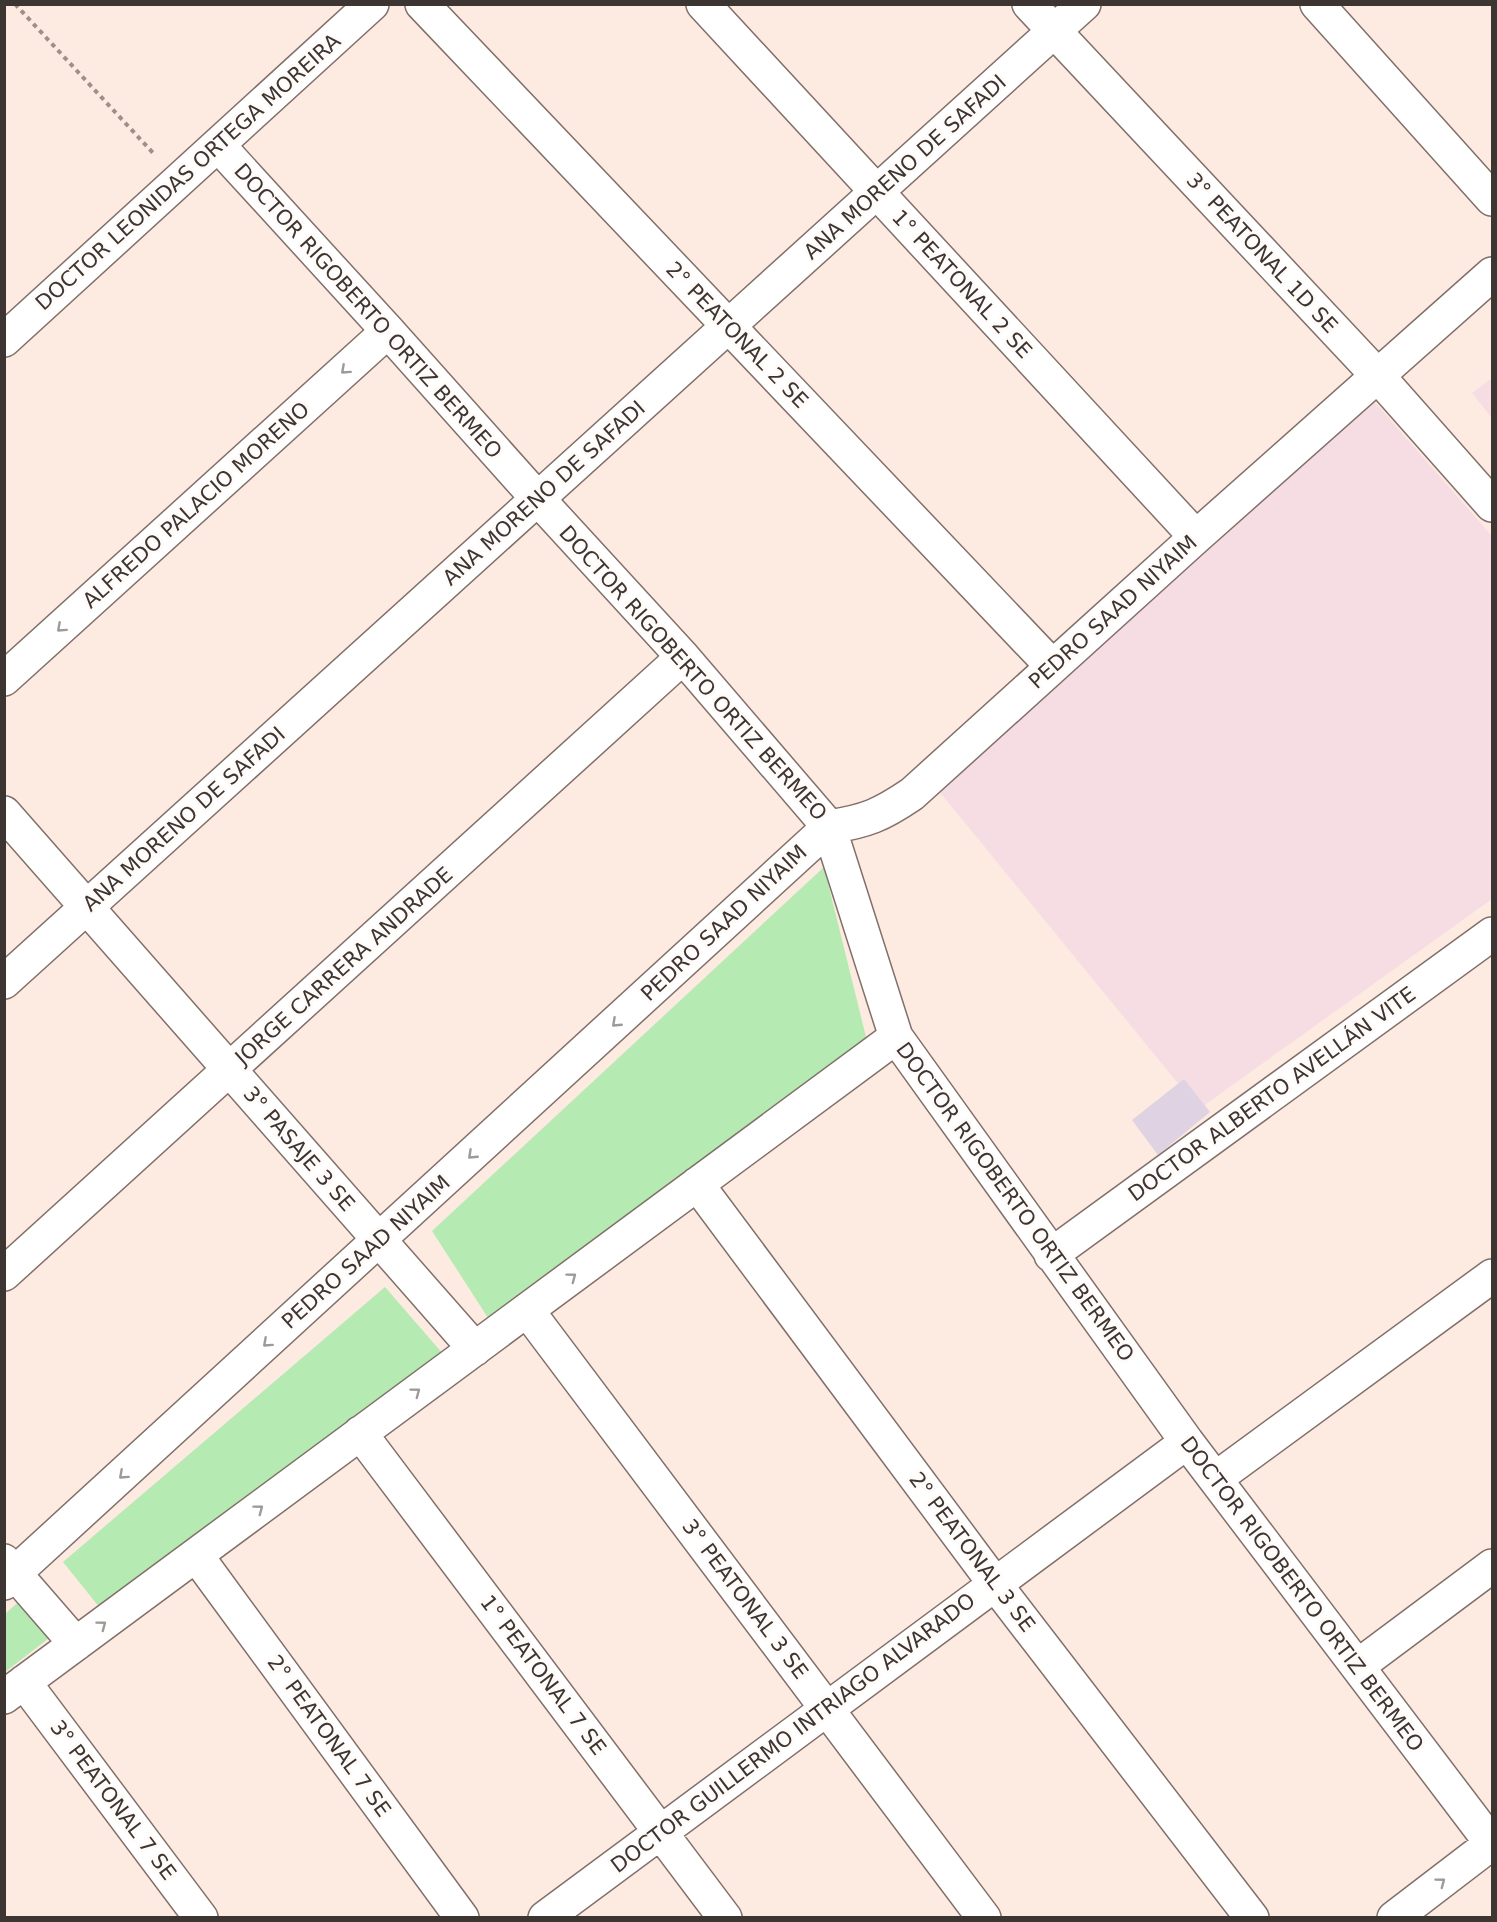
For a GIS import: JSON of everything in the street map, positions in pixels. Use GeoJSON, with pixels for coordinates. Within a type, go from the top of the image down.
{"type":"FeatureCollection","features":[{"type":"Feature","properties":{"kind":"street","name":"DOCTOR LEONIDAS ORTEGA MOREIRA"},"geometry":{"type":"LineString","coordinates":[[4,340],[372,4]]}},
{"type":"Feature","properties":{"kind":"street","name":"2° PEATONAL 2 SE"},"geometry":{"type":"LineString","coordinates":[[422,4],[1052,666]]}},
{"type":"Feature","properties":{"kind":"street","name":"1° PEATONAL 2 SE"},"geometry":{"type":"LineString","coordinates":[[703,4],[1196,537]]}},
{"type":"Feature","properties":{"kind":"street","name":"3° PEATONAL 1D SE"},"geometry":{"type":"LineString","coordinates":[[1029,4],[1377,375],[1492,505]]}},
{"type":"Feature","properties":{"kind":"street","name":"ANA MORENO DE SAFADI"},"geometry":{"type":"LineString","coordinates":[[4,982],[1084,4]]}},
{"type":"Feature","properties":{"kind":"street"},"geometry":{"type":"LineString","coordinates":[[1317,4],[1492,199]]}},
{"type":"Feature","properties":{"kind":"street","name":"DOCTOR RIGOBERTO ORTIZ BERMEO"},"geometry":{"type":"LineString","coordinates":[[218,145],[683,657],[830,827],[896,1037],[1187,1442],[1492,1844]]}},
{"type":"Feature","properties":{"kind":"street","name":"PEDRO SAAD NIYAIM"},"geometry":{"type":"LineString","coordinates":[[8,1573],[379,1240],[830,827],[858,823],[885,813],[912,794],[1052,666],[1492,274]]}},
{"type":"Feature","properties":{"kind":"street","name":"ALFREDO PALACIO MORENO"},"geometry":{"type":"LineString","coordinates":[[4,679],[388,331]]}},
{"type":"Feature","properties":{"kind":"street","name":"JORGE CARRERA ANDRADE"},"geometry":{"type":"LineString","coordinates":[[4,1274],[683,657]]}},
{"type":"Feature","properties":{"kind":"street","name":"3° PASAJE 3 SE"},"geometry":{"type":"LineString","coordinates":[[4,813],[475,1349]]}},
{"type":"Feature","properties":{"kind":"street","name":"DOCTOR ALBERTO AVELLÁN VITE"},"geometry":{"type":"LineString","coordinates":[[1051,1255],[1492,934]]}},
{"type":"Feature","properties":{"kind":"street"},"geometry":{"type":"LineString","coordinates":[[14,1689],[896,1037]]}},
{"type":"Feature","properties":{"kind":"street","name":"2° PEATONAL 3 SE"},"geometry":{"type":"LineString","coordinates":[[698,1184],[995,1584],[1252,1917]]}},
{"type":"Feature","properties":{"kind":"street"},"geometry":{"type":"LineString","coordinates":[[1215,1479],[1492,1276]]}},
{"type":"Feature","properties":{"kind":"street","name":"3° PEATONAL 3 SE"},"geometry":{"type":"LineString","coordinates":[[527,1310],[984,1917]]}},
{"type":"Feature","properties":{"kind":"street","name":"1° PEATONAL 7 SE"},"geometry":{"type":"LineString","coordinates":[[360,1433],[724,1917]]}},
{"type":"Feature","properties":{"kind":"street","name":"DOCTOR GUILLERMO INTRIAGO ALVARADO"},"geometry":{"type":"LineString","coordinates":[[544,1917],[1187,1442]]}},
{"type":"Feature","properties":{"kind":"street","name":"2° PEATONAL 7 SE"},"geometry":{"type":"LineString","coordinates":[[196,1555],[462,1917]]}},
{"type":"Feature","properties":{"kind":"street"},"geometry":{"type":"LineString","coordinates":[[1358,1666],[1492,1566]]}},
{"type":"Feature","properties":{"kind":"street"},"geometry":{"type":"LineString","coordinates":[[8,1573],[76,1644]]}},
{"type":"Feature","properties":{"kind":"street","name":"3° PEATONAL 7 SE"},"geometry":{"type":"LineString","coordinates":[[14,1689],[201,1917]]}},
{"type":"Feature","properties":{"kind":"street"},"geometry":{"type":"LineString","coordinates":[[1395,1917],[1492,1844]]}},
{"type":"Feature","properties":{"kind":"path"},"geometry":{"type":"LineString","coordinates":[[15,4],[178,181]]}},
{"type":"Feature","properties":{"kind":"shaded area"},"geometry":{"type":"Polygon","coordinates":[[[1492,378],[1492,418],[1472,393],[1492,378]]]}},
{"type":"Feature","properties":{"kind":"shaded area"},"geometry":{"type":"Polygon","coordinates":[[[1373,400],[1492,536],[1492,899],[1199,1109],[938,790],[1373,400]]]}},
{"type":"Feature","properties":{"kind":"green space"},"geometry":{"type":"Polygon","coordinates":[[[824,867],[867,1041],[492,1324],[432,1231],[824,867]]]}},
{"type":"Feature","properties":{"kind":"green space"},"geometry":{"type":"Polygon","coordinates":[[[385,1287],[444,1355],[100,1608],[63,1562],[385,1287]]]}},
{"type":"Feature","properties":{"kind":"green space"},"geometry":{"type":"Polygon","coordinates":[[[24,1597],[53,1635],[5,1672],[5,1614],[24,1597]]]}},
{"type":"Feature","properties":{"kind":"building"},"geometry":{"type":"Polygon","coordinates":[[[1184,1079],[1210,1112],[1158,1155],[1132,1120],[1184,1079]]]}}]}
